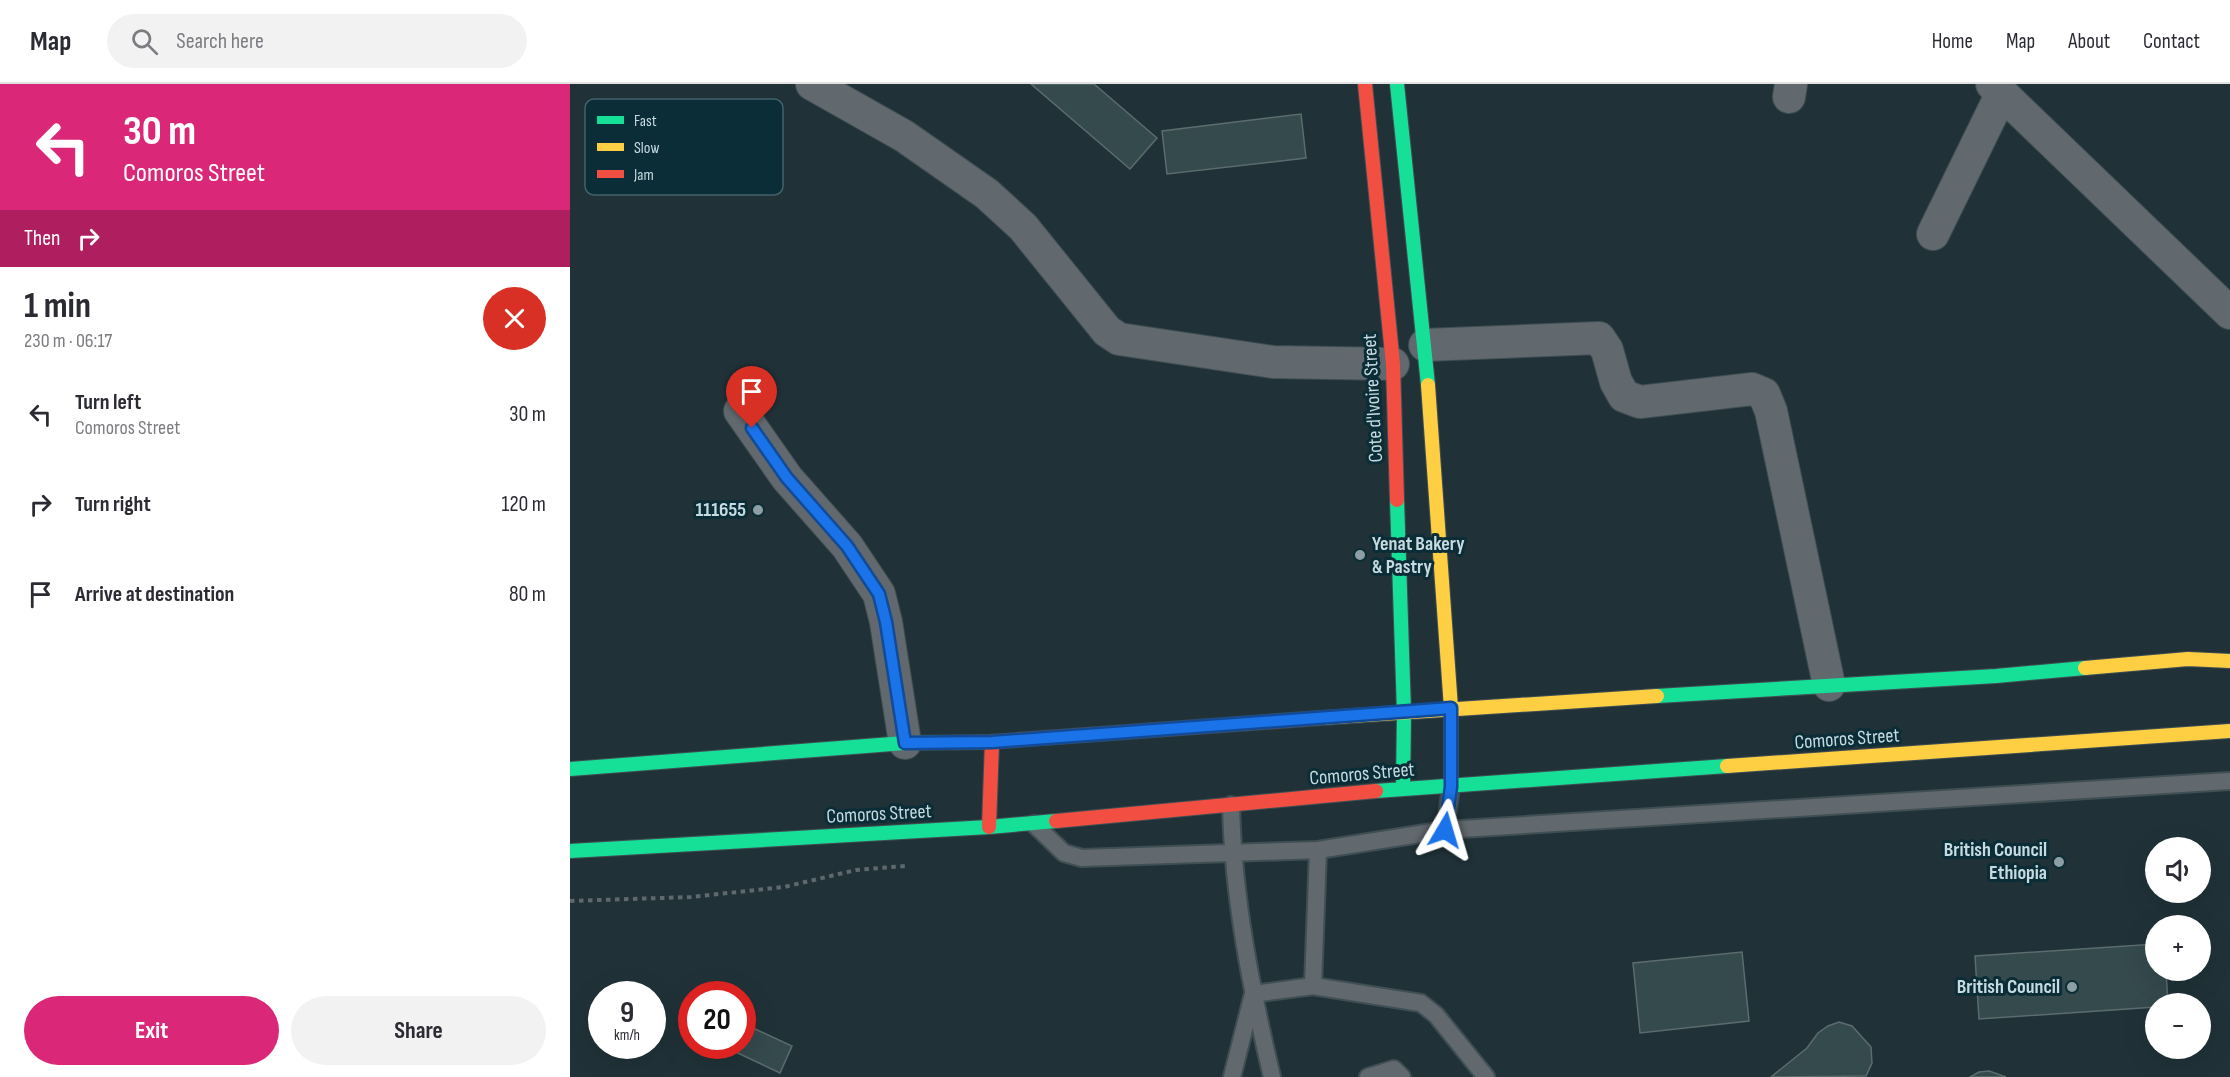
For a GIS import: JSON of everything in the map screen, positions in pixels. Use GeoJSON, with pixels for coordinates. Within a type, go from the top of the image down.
{"type":"FeatureCollection","features":[{"type":"Feature","properties":{"kind":"main road","name":"Cote d'Ivoire Street"},"geometry":{"type":"LineString","coordinates":[[1365,84],[1393,364],[1404,712],[1403,789]]}},
{"type":"Feature","properties":{"kind":"main road"},"geometry":{"type":"LineString","coordinates":[[1397,84],[1425,345],[1451,708],[1451,787]]}},
{"type":"Feature","properties":{"kind":"main road"},"geometry":{"type":"LineString","coordinates":[[2188,659],[2230,648]]}},
{"type":"Feature","properties":{"kind":"main road"},"geometry":{"type":"LineString","coordinates":[[570,770],[905,743],[992,742],[1451,708],[1996,676],[2188,659],[2230,662]]}},
{"type":"Feature","properties":{"kind":"main road","name":"Comoros Street"},"geometry":{"type":"LineString","coordinates":[[570,851],[989,827],[1403,789],[2230,731]]}},
{"type":"Feature","properties":{"kind":"main road"},"geometry":{"type":"LineString","coordinates":[[989,827],[992,742]]}},
{"type":"Feature","properties":{"kind":"street"},"geometry":{"type":"LineString","coordinates":[[812,84],[904,136],[987,194],[1023,227],[1107,331],[1119,339],[1273,362],[1393,364]]}},
{"type":"Feature","properties":{"kind":"street"},"geometry":{"type":"LineString","coordinates":[[1933,234],[1997,88],[2230,314]]}},
{"type":"Feature","properties":{"kind":"street"},"geometry":{"type":"LineString","coordinates":[[1425,345],[1599,338],[1607,350],[1616,382],[1624,396],[1640,402],[1752,389],[1764,394],[1771,411],[1829,686]]}},
{"type":"Feature","properties":{"kind":"street"},"geometry":{"type":"LineString","coordinates":[[740,411],[787,478],[847,546],[879,594],[886,622],[905,743]]}},
{"type":"Feature","properties":{"kind":"lane"},"geometry":{"type":"LineString","coordinates":[[1033,823],[1064,853],[1082,858],[1318,850],[1445,830],[2230,781]]}},
{"type":"Feature","properties":{"kind":"lane"},"geometry":{"type":"LineString","coordinates":[[1445,830],[1451,787]]}},
{"type":"Feature","properties":{"kind":"lane"},"geometry":{"type":"LineString","coordinates":[[1231,805],[1232,853],[1253,994],[1272,1077]]}},
{"type":"Feature","properties":{"kind":"lane"},"geometry":{"type":"LineString","coordinates":[[1313,986],[1318,850]]}},
{"type":"Feature","properties":{"kind":"lane"},"geometry":{"type":"LineString","coordinates":[[1253,994],[1313,986],[1421,1003],[1436,1015],[1486,1077]]}},
{"type":"Feature","properties":{"kind":"lane"},"geometry":{"type":"LineString","coordinates":[[1232,1077],[1253,994]]}},
{"type":"Feature","properties":{"kind":"lane"},"geometry":{"type":"LineString","coordinates":[[1368,1077],[1394,1069],[1402,1077]]}},
{"type":"Feature","properties":{"kind":"building"},"geometry":{"type":"Polygon","coordinates":[[[1031,84],[1094,84],[1157,138],[1130,169],[1031,84]]]}},
{"type":"Feature","properties":{"kind":"building"},"geometry":{"type":"Polygon","coordinates":[[[1301,114],[1306,158],[1167,174],[1162,131],[1301,114]]]}},
{"type":"Feature","properties":{"kind":"building","name":"British Council"},"geometry":{"type":"Polygon","coordinates":[[[2145,945],[2145,981],[2167,981],[2167,993],[2145,993],[2145,1008],[1979,1019],[1975,956],[2145,945]]]}},
{"type":"Feature","properties":{"kind":"building"},"geometry":{"type":"Polygon","coordinates":[[[1742,952],[1749,1021],[1640,1033],[1633,963],[1742,952]]]}},
{"type":"Feature","properties":{"kind":"building"},"geometry":{"type":"Polygon","coordinates":[[[1839,1022],[1852,1026],[1871,1047],[1872,1063],[1866,1076],[1771,1077],[1807,1048],[1818,1033],[1839,1022]]]}},
{"type":"Feature","properties":{"kind":"building"},"geometry":{"type":"Polygon","coordinates":[[[756,1029],[792,1046],[780,1073],[750,1059],[756,1059],[756,1029]]]}},
{"type":"Feature","properties":{"kind":"building"},"geometry":{"type":"Polygon","coordinates":[[[1989,1071],[2006,1077],[1970,1077],[1979,1072],[1989,1071]]]}},
{"type":"Feature","properties":{"kind":"traffic: fast"},"geometry":{"type":"LineString","coordinates":[[1397,84],[1428,385]]}},
{"type":"Feature","properties":{"kind":"traffic: fast"},"geometry":{"type":"LineString","coordinates":[[1397,500],[1404,712],[1403,789]]}},
{"type":"Feature","properties":{"kind":"traffic: fast"},"geometry":{"type":"LineString","coordinates":[[1657,696],[1996,676],[2085,668]]}},
{"type":"Feature","properties":{"kind":"traffic: fast"},"geometry":{"type":"LineString","coordinates":[[570,769],[905,743],[989,742]]}},
{"type":"Feature","properties":{"kind":"traffic: fast"},"geometry":{"type":"LineString","coordinates":[[1376,791],[1727,766]]}},
{"type":"Feature","properties":{"kind":"traffic: fast"},"geometry":{"type":"LineString","coordinates":[[570,851],[989,827],[1056,821]]}},
{"type":"Feature","properties":{"kind":"traffic: slow"},"geometry":{"type":"LineString","coordinates":[[1428,385],[1451,708],[1451,787]]}},
{"type":"Feature","properties":{"kind":"traffic: slow"},"geometry":{"type":"LineString","coordinates":[[2085,668],[2188,659],[2230,661]]}},
{"type":"Feature","properties":{"kind":"traffic: slow"},"geometry":{"type":"LineString","coordinates":[[1320,718],[1657,696]]}},
{"type":"Feature","properties":{"kind":"traffic: slow"},"geometry":{"type":"LineString","coordinates":[[1727,766],[2230,731]]}},
{"type":"Feature","properties":{"kind":"traffic: jam"},"geometry":{"type":"LineString","coordinates":[[1365,84],[1393,364],[1397,500]]}},
{"type":"Feature","properties":{"kind":"traffic: jam"},"geometry":{"type":"LineString","coordinates":[[989,742],[1320,718]]}},
{"type":"Feature","properties":{"kind":"traffic: jam"},"geometry":{"type":"LineString","coordinates":[[989,827],[992,742]]}},
{"type":"Feature","properties":{"kind":"traffic: jam"},"geometry":{"type":"LineString","coordinates":[[1056,821],[1376,791]]}},
{"type":"Feature","properties":{"kind":"place","name":"111655"},"geometry":{"type":"Point","coordinates":[758,510]}},
{"type":"Feature","properties":{"kind":"place","name":"Yenat Bakery & Pastry"},"geometry":{"type":"Point","coordinates":[1360,555]}},
{"type":"Feature","properties":{"kind":"place","name":"British Council Ethiopia"},"geometry":{"type":"Point","coordinates":[2059,862]}},
{"type":"Feature","properties":{"kind":"place","name":"British Council"},"geometry":{"type":"Point","coordinates":[2072,987]}},
{"type":"Feature","properties":{"kind":"route"},"geometry":{"type":"LineString","coordinates":[[752,428],[787,478],[847,546],[879,594],[886,622],[905,743],[992,742],[1451,708],[1451,787],[1445,830]]}}]}
